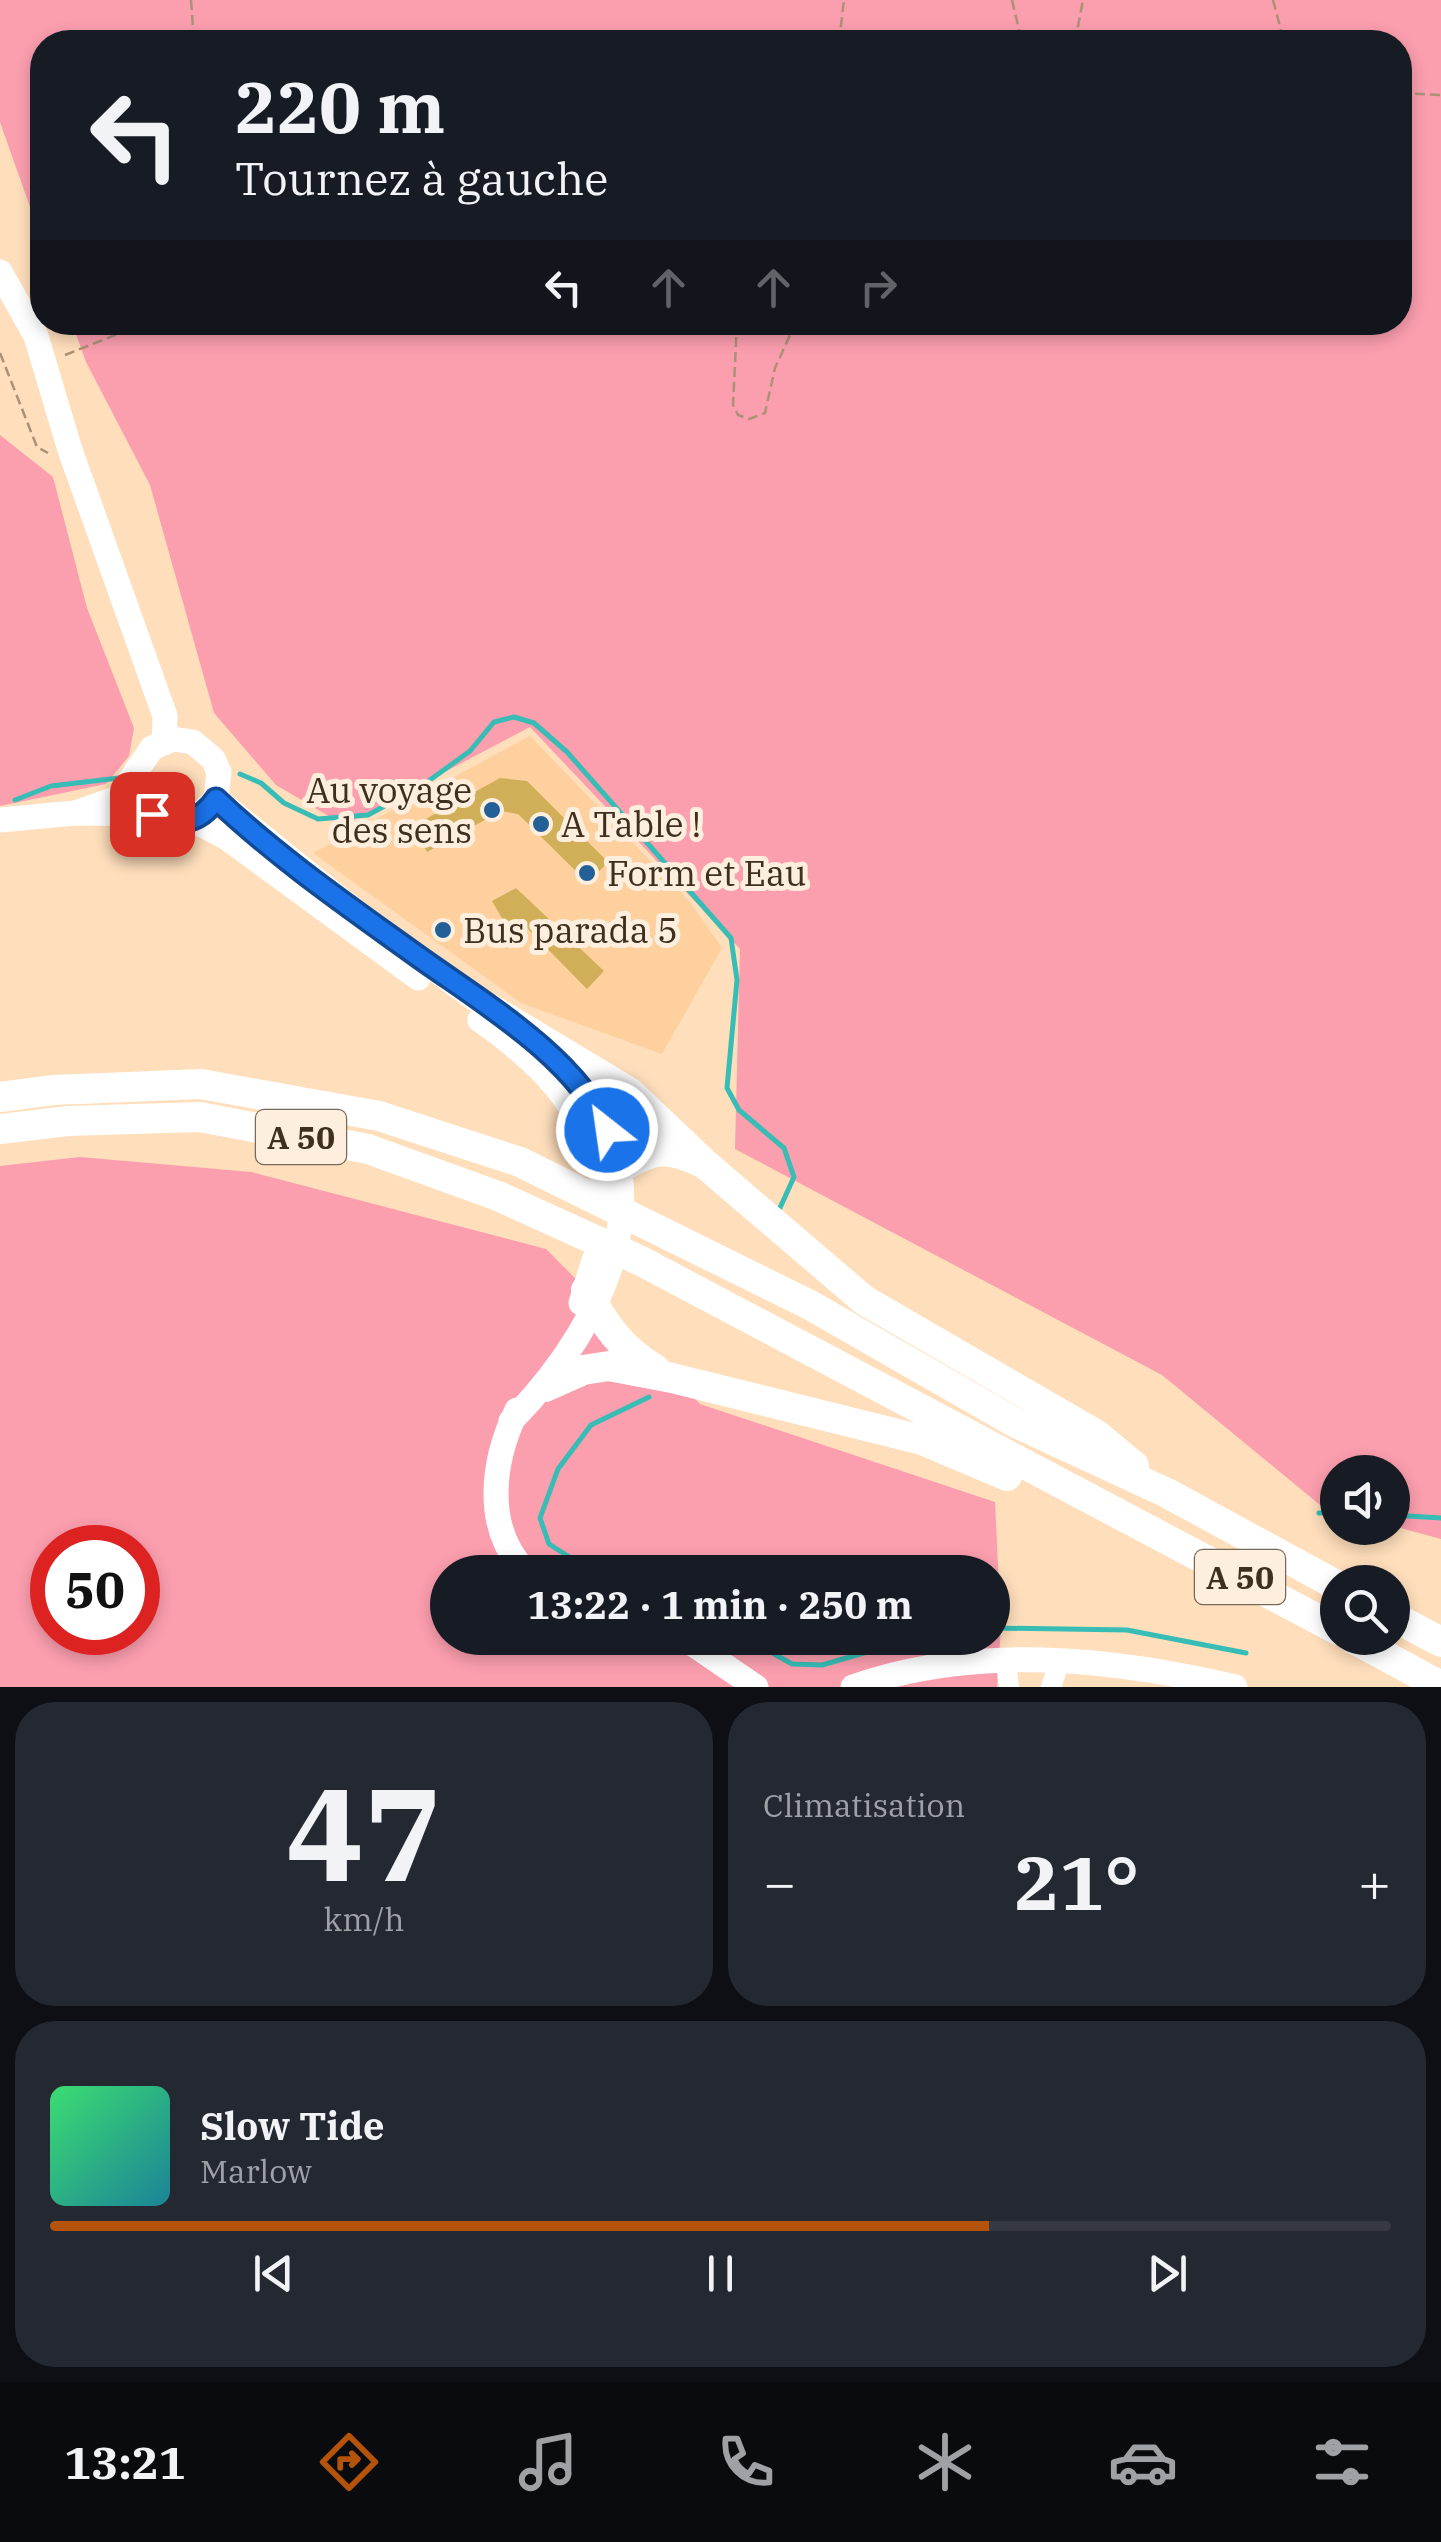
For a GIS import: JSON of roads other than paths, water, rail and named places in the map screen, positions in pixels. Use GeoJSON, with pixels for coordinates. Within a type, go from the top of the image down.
{"type":"FeatureCollection","features":[{"type":"Feature","properties":{"kind":"highway"},"geometry":{"type":"LineString","coordinates":[[491,1009],[629,1092],[705,1164],[864,1300],[1097,1435],[1167,1493]]}},
{"type":"Feature","properties":{"kind":"highway","name":"A 50"},"geometry":{"type":"LineString","coordinates":[[0,1097],[54,1090],[201,1084],[378,1116],[520,1162],[611,1183],[637,1220],[810,1305],[1014,1422],[1167,1493],[1320,1576]]}},
{"type":"Feature","properties":{"kind":"highway","name":"A 50"},"geometry":{"type":"LineString","coordinates":[[0,1129],[68,1120],[200,1118],[368,1149],[498,1196],[607,1256],[1142,1524],[1320,1620]]}},
{"type":"Feature","properties":{"kind":"highway"},"geometry":{"type":"LineString","coordinates":[[611,1183],[644,1154],[674,1150],[705,1164]]}},
{"type":"Feature","properties":{"kind":"highway"},"geometry":{"type":"LineString","coordinates":[[591,1299],[630,1354],[672,1378]]}},
{"type":"Feature","properties":{"kind":"highway"},"geometry":{"type":"LineString","coordinates":[[545,1387],[583,1370],[608,1366],[672,1378],[922,1440],[1107,1522],[1142,1524]]}},
{"type":"Feature","properties":{"kind":"highway"},"geometry":{"type":"LineString","coordinates":[[1410,1626],[1441,1642]]}},
{"type":"Feature","properties":{"kind":"highway"},"geometry":{"type":"LineString","coordinates":[[1384,1655],[1441,1686]]}},
{"type":"Feature","properties":{"kind":"main road"},"geometry":{"type":"LineString","coordinates":[[0,272],[30,325]]}},
{"type":"Feature","properties":{"kind":"main road"},"geometry":{"type":"LineString","coordinates":[[35,335],[70,450],[166,716],[164,742]]}},
{"type":"Feature","properties":{"kind":"main road"},"geometry":{"type":"LineString","coordinates":[[156,688],[218,772],[216,799],[193,820]]}},
{"type":"Feature","properties":{"kind":"main road"},"geometry":{"type":"LineString","coordinates":[[75,813],[118,798],[152,748],[164,742],[193,742]]}},
{"type":"Feature","properties":{"kind":"main road"},"geometry":{"type":"LineString","coordinates":[[138,770],[138,794],[152,814]]}},
{"type":"Feature","properties":{"kind":"main road"},"geometry":{"type":"LineString","coordinates":[[216,799],[342,913],[519,1048],[552,1078],[576,1113],[611,1183]]}},
{"type":"Feature","properties":{"kind":"main road"},"geometry":{"type":"LineString","coordinates":[[0,820],[75,813],[152,814],[172,822],[193,820],[227,838],[491,1009],[575,1077],[598,1110],[619,1236],[545,1387],[512,1421]]}},
{"type":"Feature","properties":{"kind":"main road"},"geometry":{"type":"LineString","coordinates":[[514,1555],[496,1507],[501,1444],[532,1380],[591,1299]]}},
{"type":"Feature","properties":{"kind":"main road"},"geometry":{"type":"LineString","coordinates":[[709,1655],[756,1687]]}},
{"type":"Feature","properties":{"kind":"main road"},"geometry":{"type":"LineString","coordinates":[[853,1687],[920,1669],[1007,1674],[1060,1662],[1132,1666],[1236,1687]]}},
{"type":"Feature","properties":{"kind":"lane"},"geometry":{"type":"LineString","coordinates":[[1050,1687],[1060,1662]]}},
{"type":"Feature","properties":{"kind":"waterway"},"geometry":{"type":"LineString","coordinates":[[240,774],[261,783],[284,803],[318,819],[368,815],[423,785],[470,751],[494,722],[514,717],[534,723],[567,752],[731,938],[737,980],[727,1088],[739,1110],[784,1148],[794,1177],[779,1210]]}},
{"type":"Feature","properties":{"kind":"waterway"},"geometry":{"type":"LineString","coordinates":[[15,800],[51,786],[119,778]]}},
{"type":"Feature","properties":{"kind":"waterway"},"geometry":{"type":"LineString","coordinates":[[566,1555],[549,1544],[540,1518],[558,1469],[591,1425],[649,1397]]}},
{"type":"Feature","properties":{"kind":"waterway"},"geometry":{"type":"LineString","coordinates":[[1410,1516],[1441,1518]]}},
{"type":"Feature","properties":{"kind":"waterway"},"geometry":{"type":"LineString","coordinates":[[1010,1628],[1127,1630],[1246,1653]]}},
{"type":"Feature","properties":{"kind":"waterway"},"geometry":{"type":"LineString","coordinates":[[776,1655],[792,1664],[822,1665],[857,1655]]}},
{"type":"Feature","properties":{"kind":"place","name":"Au voyage des sens"},"geometry":{"type":"Point","coordinates":[492,810]}},
{"type":"Feature","properties":{"kind":"place","name":"A Table !"},"geometry":{"type":"Point","coordinates":[541,824]}},
{"type":"Feature","properties":{"kind":"place","name":"Form et Eau"},"geometry":{"type":"Point","coordinates":[587,873]}},
{"type":"Feature","properties":{"kind":"place","name":"Bus parada 5"},"geometry":{"type":"Point","coordinates":[443,930]}}]}
